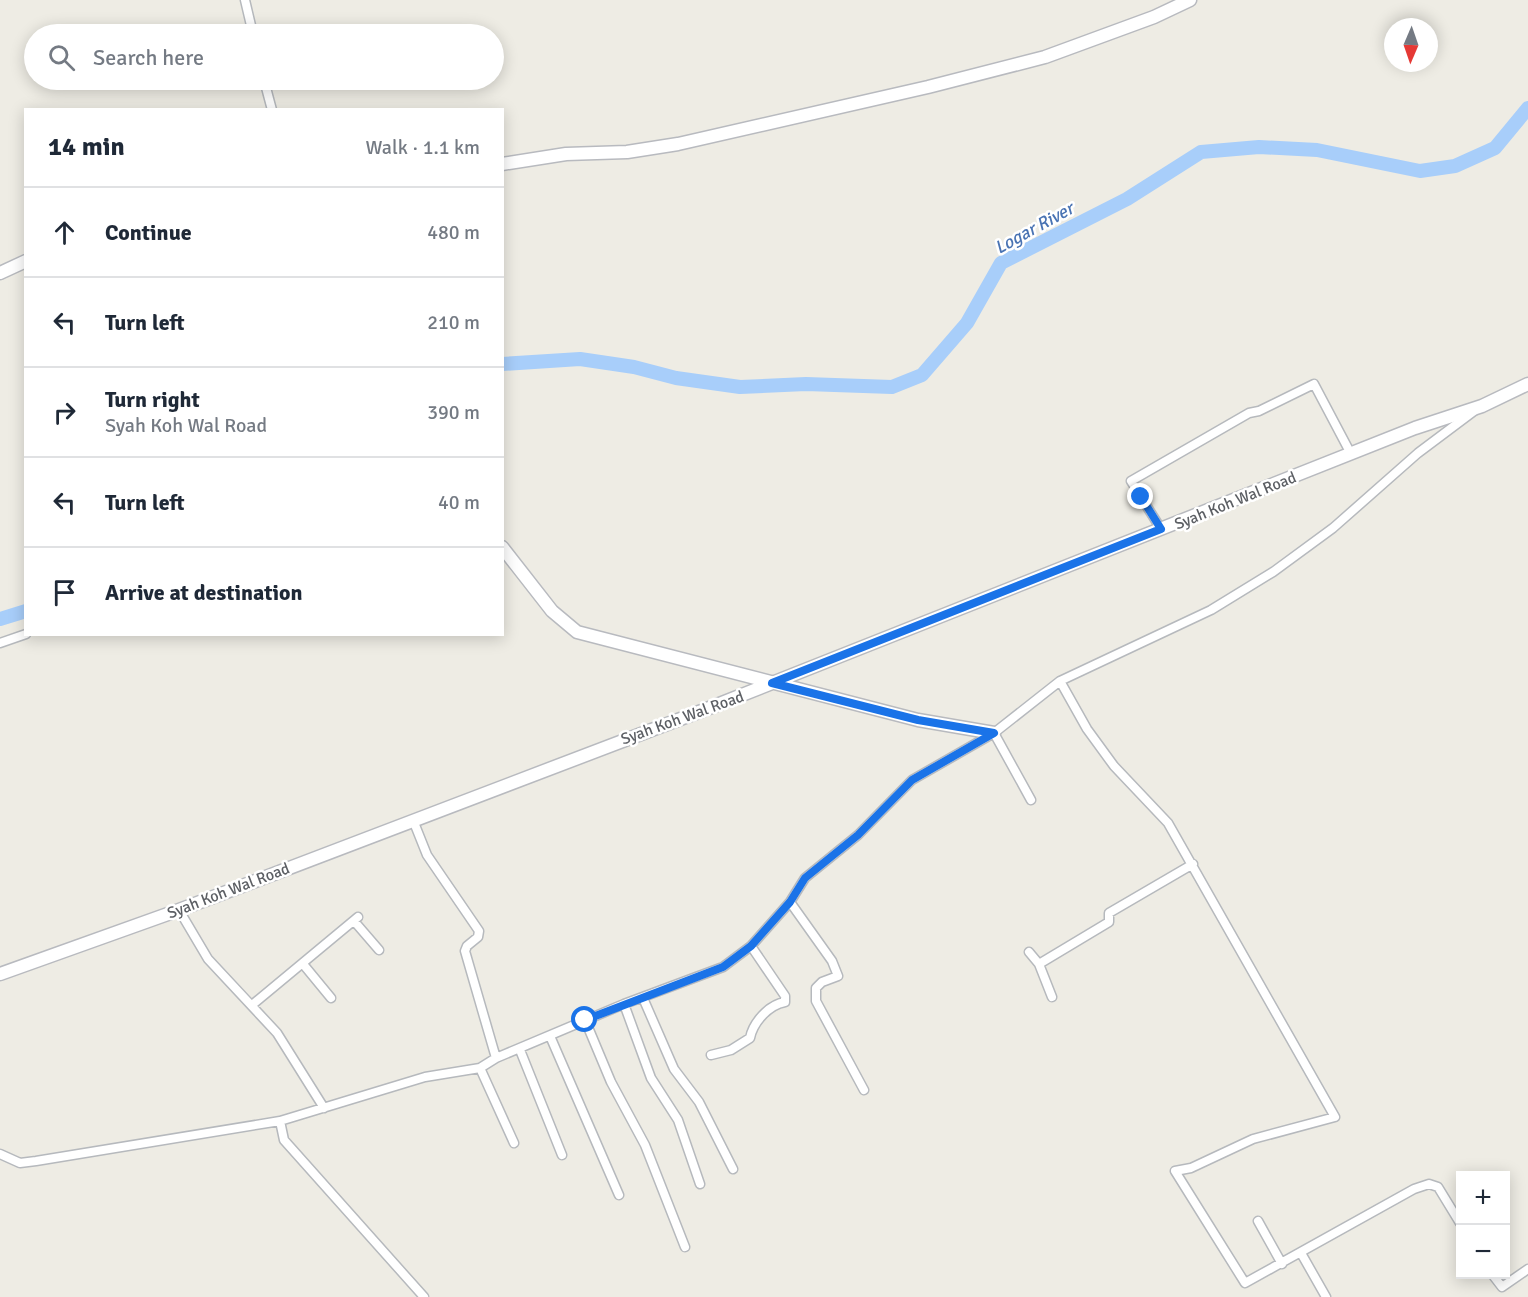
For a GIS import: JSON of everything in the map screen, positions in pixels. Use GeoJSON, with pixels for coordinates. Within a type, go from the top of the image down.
{"type":"FeatureCollection","features":[{"type":"Feature","properties":{"kind":"street"},"geometry":{"type":"LineString","coordinates":[[245,0],[251,24]]}},
{"type":"Feature","properties":{"kind":"street"},"geometry":{"type":"LineString","coordinates":[[504,164],[566,154],[627,152],[668,146],[928,87],[1045,57],[1154,17],[1190,0]]}},
{"type":"Feature","properties":{"kind":"street"},"geometry":{"type":"LineString","coordinates":[[267,90],[271,108]]}},
{"type":"Feature","properties":{"kind":"street"},"geometry":{"type":"LineString","coordinates":[[0,273],[24,262]]}},
{"type":"Feature","properties":{"kind":"street"},"geometry":{"type":"LineString","coordinates":[[1161,529],[1131,481],[1249,413],[1259,411],[1314,384],[1351,454]]}},
{"type":"Feature","properties":{"kind":"street","name":"Syah Koh Wal Road"},"geometry":{"type":"LineString","coordinates":[[0,974],[178,910],[772,683],[1351,454],[1482,406],[1528,384]]}},
{"type":"Feature","properties":{"kind":"street"},"geometry":{"type":"LineString","coordinates":[[0,1154],[20,1163],[214,1134],[280,1121],[425,1077],[480,1068],[496,1058],[520,1050],[585,1020],[723,967],[751,946],[790,902],[805,878],[858,835],[912,780],[994,733],[1060,681],[1210,610],[1273,572],[1333,528],[1418,453],[1482,406]]}},
{"type":"Feature","properties":{"kind":"street"},"geometry":{"type":"LineString","coordinates":[[504,551],[552,611],[577,632],[918,720],[994,733]]}},
{"type":"Feature","properties":{"kind":"street"},"geometry":{"type":"LineString","coordinates":[[0,643],[24,635]]}},
{"type":"Feature","properties":{"kind":"street"},"geometry":{"type":"LineString","coordinates":[[1060,681],[1087,729],[1114,766],[1168,823],[1335,1117],[1253,1139],[1191,1168],[1175,1171],[1245,1283],[1414,1189],[1429,1184],[1438,1187],[1456,1215]]}},
{"type":"Feature","properties":{"kind":"street"},"geometry":{"type":"LineString","coordinates":[[994,733],[1031,800]]}},
{"type":"Feature","properties":{"kind":"street"},"geometry":{"type":"LineString","coordinates":[[413,820],[427,855],[479,931],[478,937],[467,946],[465,951],[496,1058]]}},
{"type":"Feature","properties":{"kind":"street"},"geometry":{"type":"LineString","coordinates":[[1039,964],[1109,922],[1109,913],[1193,864]]}},
{"type":"Feature","properties":{"kind":"street"},"geometry":{"type":"LineString","coordinates":[[790,902],[832,961],[838,976],[822,982],[816,988],[816,1001],[864,1090]]}},
{"type":"Feature","properties":{"kind":"street"},"geometry":{"type":"LineString","coordinates":[[178,910],[208,958],[276,1033],[324,1108]]}},
{"type":"Feature","properties":{"kind":"street"},"geometry":{"type":"LineString","coordinates":[[252,1005],[356,919],[379,950]]}},
{"type":"Feature","properties":{"kind":"street"},"geometry":{"type":"LineString","coordinates":[[711,1055],[731,1050],[750,1038],[753,1027],[776,1004],[785,1002],[785,996],[751,946]]}},
{"type":"Feature","properties":{"kind":"street"},"geometry":{"type":"LineString","coordinates":[[1029,952],[1039,964],[1052,997]]}},
{"type":"Feature","properties":{"kind":"street"},"geometry":{"type":"LineString","coordinates":[[303,964],[331,998]]}},
{"type":"Feature","properties":{"kind":"street"},"geometry":{"type":"LineString","coordinates":[[643,998],[674,1069],[699,1102],[733,1169]]}},
{"type":"Feature","properties":{"kind":"street"},"geometry":{"type":"LineString","coordinates":[[624,1004],[651,1078],[678,1120],[700,1185]]}},
{"type":"Feature","properties":{"kind":"street"},"geometry":{"type":"LineString","coordinates":[[585,1020],[611,1082],[645,1145],[684,1247]]}},
{"type":"Feature","properties":{"kind":"street"},"geometry":{"type":"LineString","coordinates":[[550,1036],[619,1195]]}},
{"type":"Feature","properties":{"kind":"street"},"geometry":{"type":"LineString","coordinates":[[520,1050],[562,1155]]}},
{"type":"Feature","properties":{"kind":"street"},"geometry":{"type":"LineString","coordinates":[[480,1068],[514,1143]]}},
{"type":"Feature","properties":{"kind":"street"},"geometry":{"type":"LineString","coordinates":[[280,1121],[284,1140],[424,1297]]}},
{"type":"Feature","properties":{"kind":"street"},"geometry":{"type":"LineString","coordinates":[[1258,1221],[1282,1264]]}},
{"type":"Feature","properties":{"kind":"street"},"geometry":{"type":"LineString","coordinates":[[1301,1253],[1326,1297]]}},
{"type":"Feature","properties":{"kind":"street"},"geometry":{"type":"LineString","coordinates":[[1495,1279],[1502,1287],[1528,1269]]}},
{"type":"Feature","properties":{"kind":"waterway","name":"Logar River"},"geometry":{"type":"LineString","coordinates":[[504,364],[580,359],[634,367],[676,378],[740,387],[806,384],[892,387],[922,375],[967,323],[1001,263],[1127,199],[1201,152],[1259,147],[1317,150],[1420,171],[1455,166],[1495,148],[1528,108]]}},
{"type":"Feature","properties":{"kind":"waterway","name":"Logar River"},"geometry":{"type":"LineString","coordinates":[[0,619],[24,612]]}},
{"type":"Feature","properties":{"kind":"route"},"geometry":{"type":"LineString","coordinates":[[585,1020],[723,967],[751,946],[790,902],[805,878],[858,835],[912,780],[994,733],[918,720],[772,683],[1161,529],[1141,497]]}}]}
